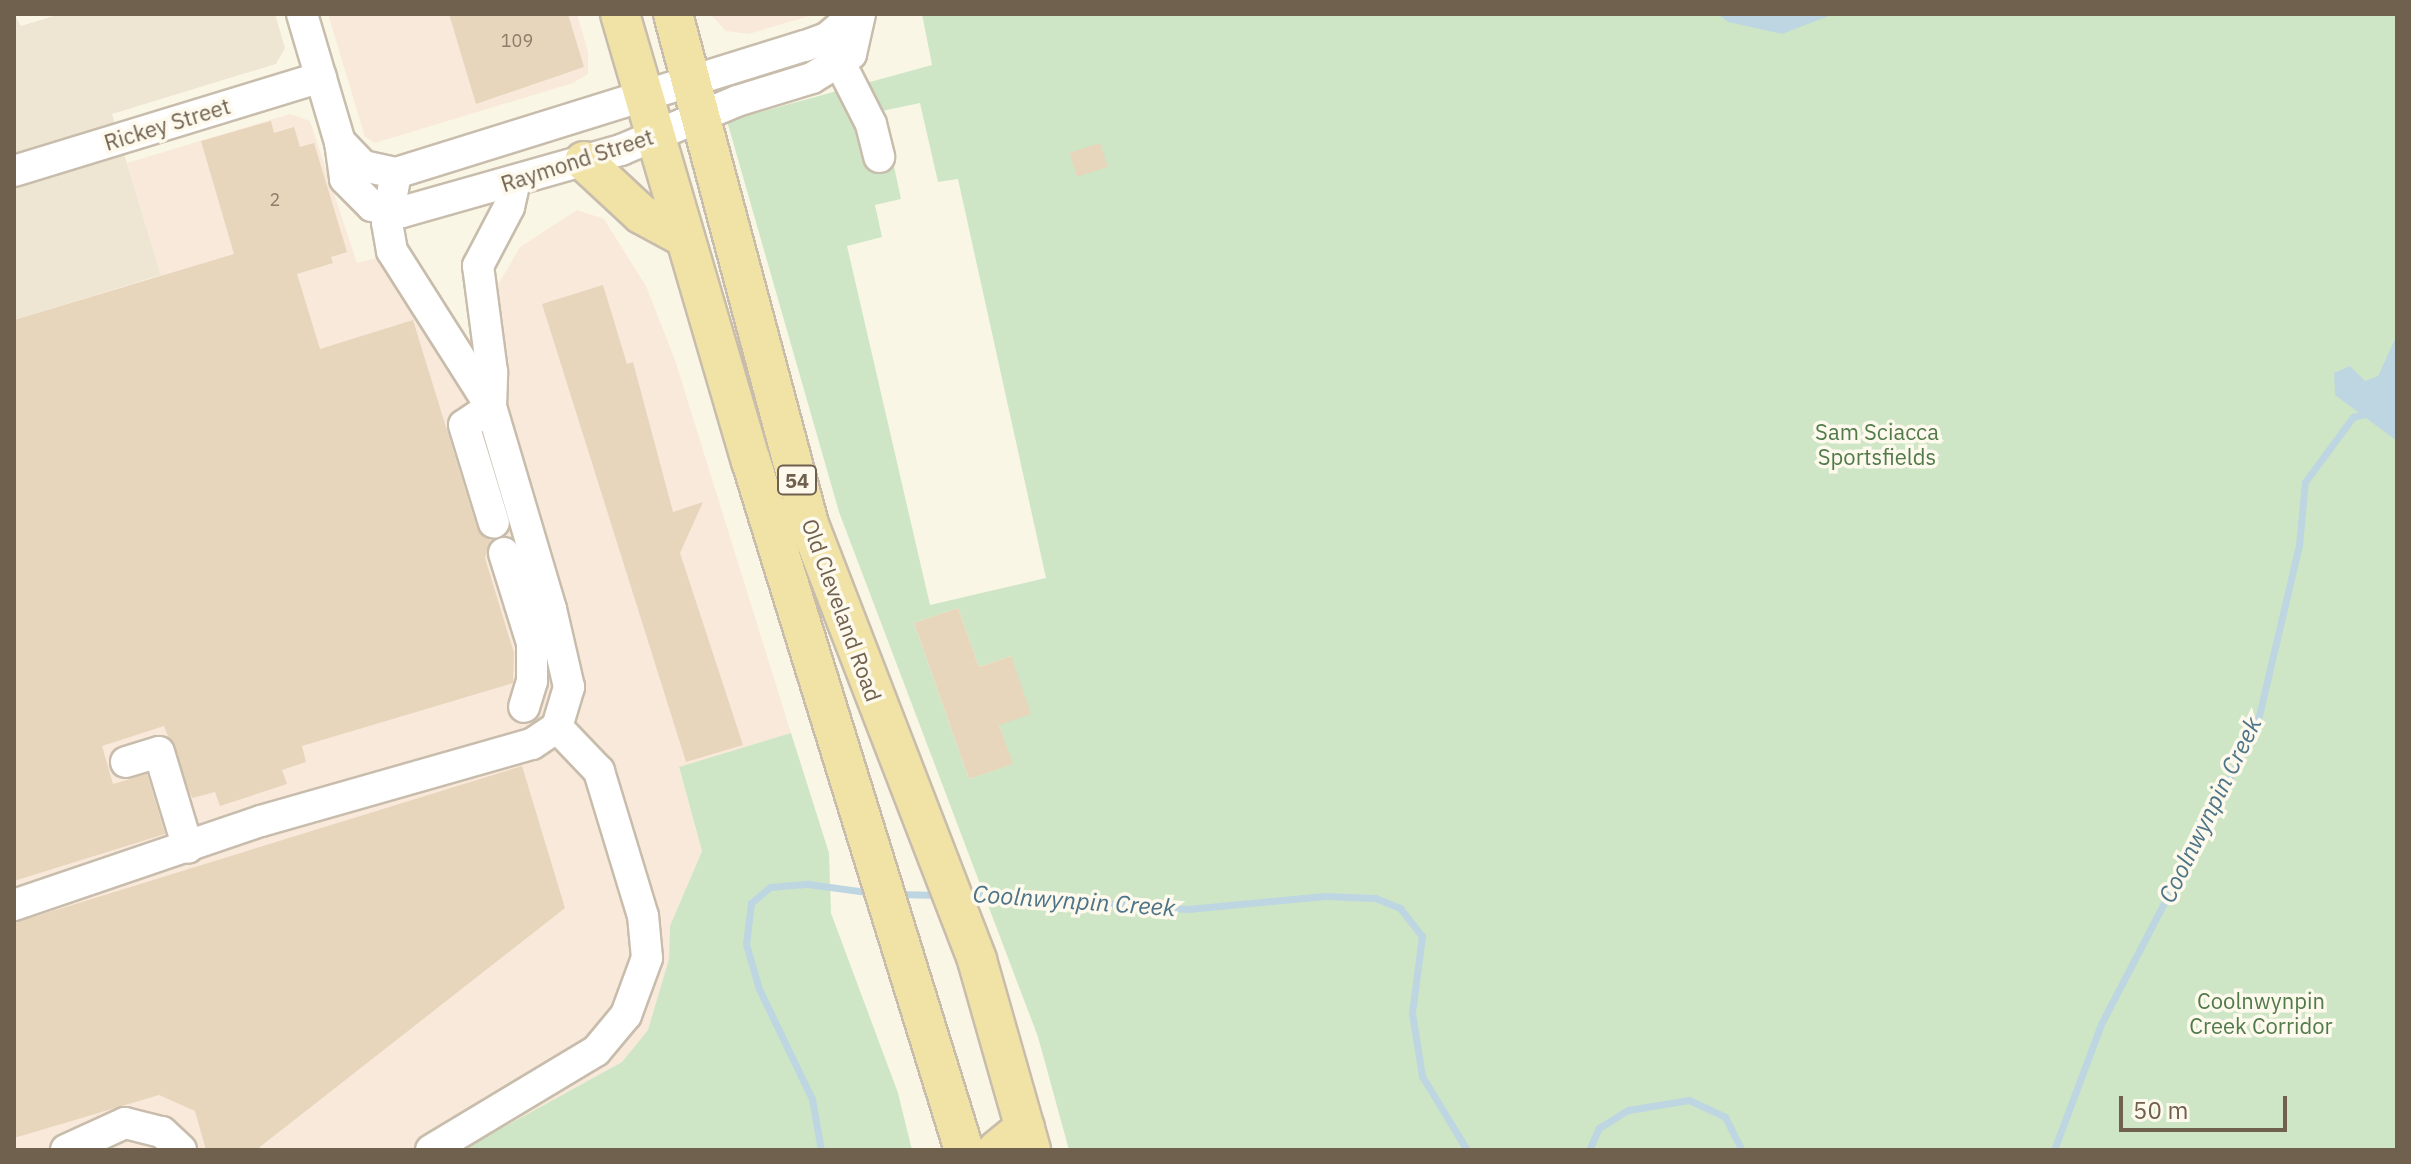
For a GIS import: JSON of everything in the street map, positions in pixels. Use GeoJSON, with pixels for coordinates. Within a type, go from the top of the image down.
{"type":"FeatureCollection","features":[{"type":"Feature","properties":{"kind":"main road","name":"Old Cleveland Road"},"geometry":{"type":"LineString","coordinates":[[620,14],[685,238],[908,962],[991,1146]]}},
{"type":"Feature","properties":{"kind":"main road","name":"Old Cleveland Road"},"geometry":{"type":"LineString","coordinates":[[673,14],[809,524],[977,960],[991,1146]]}},
{"type":"Feature","properties":{"kind":"main road"},"geometry":{"type":"LineString","coordinates":[[584,161],[641,214],[685,238]]}},
{"type":"Feature","properties":{"kind":"street"},"geometry":{"type":"LineString","coordinates":[[302,14],[340,142],[345,179],[360,199],[388,211]]}},
{"type":"Feature","properties":{"kind":"street"},"geometry":{"type":"LineString","coordinates":[[858,14],[857,44],[834,50],[871,124],[879,157]]}},
{"type":"Feature","properties":{"kind":"street","name":"Raymond Street"},"geometry":{"type":"LineString","coordinates":[[396,173],[644,96],[695,98],[834,50]]}},
{"type":"Feature","properties":{"kind":"street","name":"Rickey Street"},"geometry":{"type":"LineString","coordinates":[[14,171],[321,77]]}},
{"type":"Feature","properties":{"kind":"street","name":"Raymond Street"},"geometry":{"type":"LineString","coordinates":[[388,211],[417,210],[584,161],[655,135],[695,98]]}},
{"type":"Feature","properties":{"kind":"street"},"geometry":{"type":"LineString","coordinates":[[340,142],[363,166],[396,173],[388,211],[392,251],[491,407]]}},
{"type":"Feature","properties":{"kind":"street"},"geometry":{"type":"LineString","coordinates":[[515,181],[509,207],[478,266],[492,372],[491,407],[532,643],[532,681],[524,707]]}},
{"type":"Feature","properties":{"kind":"street"},"geometry":{"type":"LineString","coordinates":[[491,407],[464,425],[494,523]]}},
{"type":"Feature","properties":{"kind":"street"},"geometry":{"type":"LineString","coordinates":[[14,905],[261,821],[532,744],[557,727],[569,687],[518,565]]}},
{"type":"Feature","properties":{"kind":"street"},"geometry":{"type":"LineString","coordinates":[[431,1150],[596,1051],[626,1015],[647,958],[643,916],[599,771],[557,727]]}},
{"type":"Feature","properties":{"kind":"street"},"geometry":{"type":"LineString","coordinates":[[126,762],[159,752],[188,848]]}},
{"type":"Feature","properties":{"kind":"street"},"geometry":{"type":"LineString","coordinates":[[66,1150],[125,1123],[162,1132],[181,1150]]}},
{"type":"Feature","properties":{"kind":"street"},"geometry":{"type":"LineString","coordinates":[[102,1150],[120,1144],[157,1150]]}},
{"type":"Feature","properties":{"kind":"shaded area"},"geometry":{"type":"Polygon","coordinates":[[[14,14],[21,26],[60,14],[275,14],[285,48],[276,64],[112,114],[161,275],[14,320],[14,14]]]}},
{"type":"Feature","properties":{"kind":"shaded area"},"geometry":{"type":"Polygon","coordinates":[[[328,14],[577,14],[588,52],[588,74],[573,83],[375,143],[365,137],[328,14]]]}},
{"type":"Feature","properties":{"kind":"shaded area"},"geometry":{"type":"Polygon","coordinates":[[[710,14],[816,14],[749,34],[726,31],[710,14]]]}},
{"type":"Feature","properties":{"kind":"shaded area"},"geometry":{"type":"Polygon","coordinates":[[[290,114],[310,121],[357,263],[380,257],[509,428],[494,292],[520,247],[577,210],[604,219],[646,286],[675,360],[791,733],[679,768],[702,851],[670,926],[669,959],[649,1029],[622,1062],[462,1150],[14,1150],[14,320],[161,275],[127,163],[290,114]]]}},
{"type":"Feature","properties":{"kind":"green space","name":"Sam Sciacca Sportsfields"},"geometry":{"type":"Polygon","coordinates":[[[922,14],[2397,14],[2397,411],[2364,414],[2397,441],[2397,1150],[1069,1150],[1038,1037],[839,512],[727,121],[932,65],[922,14]],[[920,103],[882,111],[901,199],[875,205],[882,237],[847,246],[930,605],[1046,578],[958,179],[938,182],[920,103]],[[958,608],[914,623],[969,779],[1012,764],[999,725],[1011,656],[979,667],[958,608]]]}},
{"type":"Feature","properties":{"kind":"green space"},"geometry":{"type":"Polygon","coordinates":[[[791,733],[829,853],[831,913],[898,1093],[912,1150],[462,1150],[622,1062],[648,1030],[669,959],[670,926],[702,851],[679,767],[791,733]]]}},
{"type":"Feature","properties":{"kind":"water"},"geometry":{"type":"Polygon","coordinates":[[[1718,14],[1834,14],[1782,34],[1728,22],[1718,14]]]}},
{"type":"Feature","properties":{"kind":"water"},"geometry":{"type":"Polygon","coordinates":[[[2397,335],[2397,441],[2335,395],[2334,373],[2350,366],[2365,381],[2378,376],[2397,335]]]}},
{"type":"Feature","properties":{"kind":"building"},"geometry":{"type":"Polygon","coordinates":[[[449,14],[568,14],[584,67],[476,104],[449,14]]]}},
{"type":"Feature","properties":{"kind":"building"},"geometry":{"type":"Polygon","coordinates":[[[271,121],[274,133],[294,127],[300,147],[314,143],[347,252],[331,257],[333,263],[297,274],[320,349],[413,320],[477,528],[491,541],[485,558],[514,653],[513,683],[302,746],[306,762],[282,770],[287,784],[220,806],[215,792],[192,798],[164,726],[102,746],[113,784],[147,774],[165,834],[14,881],[14,320],[234,254],[201,141],[271,121]]]}},
{"type":"Feature","properties":{"kind":"building"},"geometry":{"type":"Polygon","coordinates":[[[1100,143],[1108,167],[1077,177],[1070,153],[1100,143]]]}},
{"type":"Feature","properties":{"kind":"building"},"geometry":{"type":"Polygon","coordinates":[[[603,285],[627,364],[633,362],[673,512],[703,502],[680,553],[743,745],[686,762],[542,304],[603,285]]]}},
{"type":"Feature","properties":{"kind":"building"},"geometry":{"type":"Polygon","coordinates":[[[958,608],[979,667],[1011,656],[1031,714],[999,725],[1013,764],[969,779],[914,623],[958,608]]]}},
{"type":"Feature","properties":{"kind":"building"},"geometry":{"type":"Polygon","coordinates":[[[522,766],[565,908],[256,1150],[206,1150],[195,1111],[159,1095],[14,1138],[14,923],[522,766]]]}},
{"type":"Feature","properties":{"kind":"waterway","name":"Coolnwynpin Creek"},"geometry":{"type":"LineString","coordinates":[[2054,1150],[2101,1024],[2257,724],[2299,545],[2305,482],[2353,417],[2369,413]]}},
{"type":"Feature","properties":{"kind":"waterway","name":"Coolnwynpin Creek"},"geometry":{"type":"LineString","coordinates":[[821,1150],[812,1099],[759,989],[746,944],[751,903],[770,887],[808,884],[874,893]]}},
{"type":"Feature","properties":{"kind":"waterway","name":"Coolnwynpin Creek"},"geometry":{"type":"LineString","coordinates":[[898,894],[938,895]]}},
{"type":"Feature","properties":{"kind":"waterway","name":"Coolnwynpin Creek"},"geometry":{"type":"LineString","coordinates":[[962,894],[1188,909],[1325,896],[1375,898],[1400,908],[1422,936],[1412,1013],[1422,1076],[1467,1150]]}},
{"type":"Feature","properties":{"kind":"waterway","name":"Coolnwynpin Creek"},"geometry":{"type":"LineString","coordinates":[[1589,1150],[1599,1128],[1628,1110],[1689,1100],[1725,1117],[1742,1150]]}},
{"type":"Feature","properties":{"kind":"park label","name":"Coolnwynpin Creek Corridor"},"geometry":{"type":"Point","coordinates":[2261,1012]}}]}
